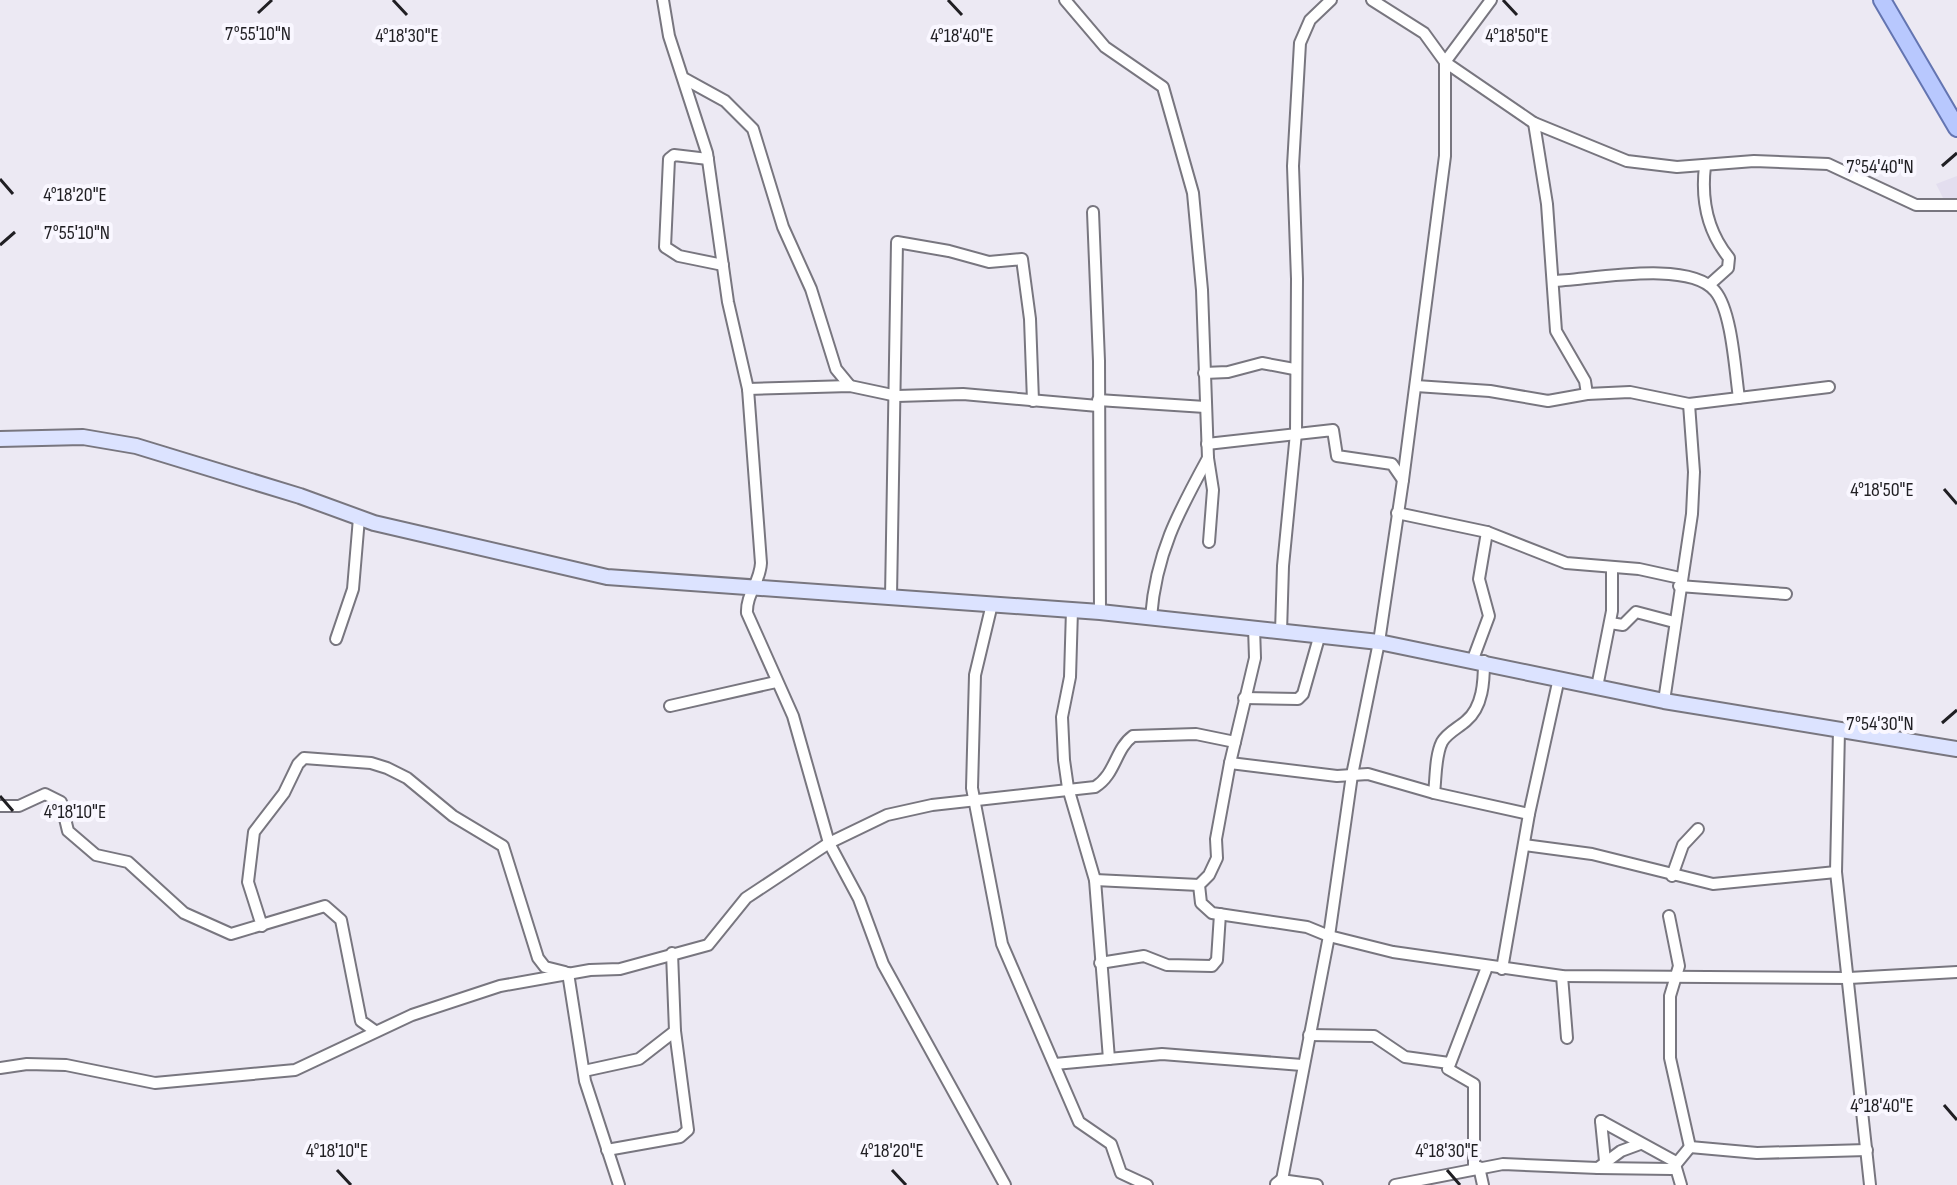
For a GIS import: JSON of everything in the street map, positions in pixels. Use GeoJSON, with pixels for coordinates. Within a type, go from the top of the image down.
{"type":"FeatureCollection","features":[{"type":"Feature","properties":{"kind":"main road"},"geometry":{"type":"LineString","coordinates":[[1882,0],[1956,123]]}},
{"type":"Feature","properties":{"kind":"street"},"geometry":{"type":"LineString","coordinates":[[663,0],[666,23],[692,99],[708,159],[723,265],[748,389],[761,563],[756,587],[746,601],[747,613],[799,735],[829,843],[859,899],[889,975],[1005,1185]]}},
{"type":"Feature","properties":{"kind":"street"},"geometry":{"type":"LineString","coordinates":[[1065,0],[1105,47],[1149,74],[1167,95],[1172,127],[1193,193],[1207,444],[1213,490],[1209,542]]}},
{"type":"Feature","properties":{"kind":"street"},"geometry":{"type":"LineString","coordinates":[[1281,632],[1283,566],[1296,433],[1294,369],[1297,279],[1293,166],[1300,43],[1310,20],[1331,0]]}},
{"type":"Feature","properties":{"kind":"street"},"geometry":{"type":"LineString","coordinates":[[1372,0],[1424,33],[1445,62],[1534,123],[1627,161],[1651,166],[1807,162],[1842,168],[1916,205],[1957,205]]}},
{"type":"Feature","properties":{"kind":"street"},"geometry":{"type":"LineString","coordinates":[[1317,1185],[1279,1183],[1329,936],[1352,775],[1379,642],[1403,480],[1429,258],[1445,156],[1445,62],[1491,0]]}},
{"type":"Feature","properties":{"kind":"street"},"geometry":{"type":"LineString","coordinates":[[685,79],[737,110],[753,129],[783,227],[814,298],[833,360],[850,386]]}},
{"type":"Feature","properties":{"kind":"street"},"geometry":{"type":"LineString","coordinates":[[692,99],[703,89]]}},
{"type":"Feature","properties":{"kind":"street"},"geometry":{"type":"LineString","coordinates":[[1534,123],[1547,204],[1556,331],[1585,381],[1587,394]]}},
{"type":"Feature","properties":{"kind":"street"},"geometry":{"type":"LineString","coordinates":[[708,159],[674,155],[669,159],[665,247],[679,256],[723,265]]}},
{"type":"Feature","properties":{"kind":"street"},"geometry":{"type":"LineString","coordinates":[[1705,166],[1703,186],[1708,218],[1716,242],[1729,258],[1728,268],[1709,285]]}},
{"type":"Feature","properties":{"kind":"street"},"geometry":{"type":"LineString","coordinates":[[1093,212],[1100,612]]}},
{"type":"Feature","properties":{"kind":"street"},"geometry":{"type":"LineString","coordinates":[[891,597],[897,396],[895,246],[901,241],[989,262],[1022,259],[1030,319],[1033,401]]}},
{"type":"Feature","properties":{"kind":"street"},"geometry":{"type":"LineString","coordinates":[[1553,281],[1583,280],[1612,273],[1657,273],[1709,285],[1720,300],[1739,398]]}},
{"type":"Feature","properties":{"kind":"street"},"geometry":{"type":"LineString","coordinates":[[1204,373],[1228,372],[1262,363],[1294,369]]}},
{"type":"Feature","properties":{"kind":"street"},"geometry":{"type":"LineString","coordinates":[[748,389],[850,386],[897,396],[963,394],[1033,401],[1205,407]]}},
{"type":"Feature","properties":{"kind":"street"},"geometry":{"type":"LineString","coordinates":[[1416,386],[1490,391],[1548,401],[1587,394],[1630,392],[1689,404],[1829,387]]}},
{"type":"Feature","properties":{"kind":"street"},"geometry":{"type":"LineString","coordinates":[[1664,701],[1694,492],[1689,404]]}},
{"type":"Feature","properties":{"kind":"street"},"geometry":{"type":"LineString","coordinates":[[1207,444],[1333,430],[1337,456],[1392,464],[1403,480]]}},
{"type":"Feature","properties":{"kind":"street"},"geometry":{"type":"LineString","coordinates":[[0,439],[83,437],[136,446],[300,496],[359,518],[477,549],[607,577],[1100,612],[1320,634],[1478,660],[1664,701],[1956,749]]}},
{"type":"Feature","properties":{"kind":"street"},"geometry":{"type":"LineString","coordinates":[[1279,437],[1295,447]]}},
{"type":"Feature","properties":{"kind":"street"},"geometry":{"type":"LineString","coordinates":[[1151,617],[1153,587],[1164,542],[1208,458]]}},
{"type":"Feature","properties":{"kind":"street"},"geometry":{"type":"LineString","coordinates":[[1397,513],[1487,532],[1553,560],[1639,569],[1680,582],[1786,594]]}},
{"type":"Feature","properties":{"kind":"street"},"geometry":{"type":"LineString","coordinates":[[336,639],[353,589],[359,518]]}},
{"type":"Feature","properties":{"kind":"street"},"geometry":{"type":"LineString","coordinates":[[1434,793],[1439,749],[1446,738],[1474,713],[1484,684],[1478,660],[1489,616],[1479,579],[1487,532]]}},
{"type":"Feature","properties":{"kind":"street"},"geometry":{"type":"LineString","coordinates":[[1597,687],[1610,623],[1612,568]]}},
{"type":"Feature","properties":{"kind":"street"},"geometry":{"type":"LineString","coordinates":[[992,604],[973,690],[972,788],[1002,944],[1079,1122],[1111,1144],[1121,1173],[1147,1185]]}},
{"type":"Feature","properties":{"kind":"street"},"geometry":{"type":"LineString","coordinates":[[1072,610],[1070,677],[1062,717],[1068,788],[1095,880],[1109,1059]]}},
{"type":"Feature","properties":{"kind":"street"},"geometry":{"type":"LineString","coordinates":[[1610,623],[1623,625],[1636,612],[1674,622]]}},
{"type":"Feature","properties":{"kind":"street"},"geometry":{"type":"LineString","coordinates":[[1095,880],[1199,885],[1209,875],[1217,858],[1216,839],[1230,763],[1255,658],[1254,627]]}},
{"type":"Feature","properties":{"kind":"street"},"geometry":{"type":"LineString","coordinates":[[1244,698],[1298,699],[1303,694],[1320,634]]}},
{"type":"Feature","properties":{"kind":"street"},"geometry":{"type":"LineString","coordinates":[[1502,969],[1529,814],[1559,678]]}},
{"type":"Feature","properties":{"kind":"street"},"geometry":{"type":"LineString","coordinates":[[670,706],[776,682]]}},
{"type":"Feature","properties":{"kind":"street"},"geometry":{"type":"LineString","coordinates":[[1839,730],[1836,872],[1870,1185]]}},
{"type":"Feature","properties":{"kind":"street"},"geometry":{"type":"LineString","coordinates":[[0,1068],[66,1065],[155,1083],[295,1070],[412,1015],[500,986],[568,973],[620,969],[714,941],[746,898],[829,843],[872,821],[906,809],[1068,788],[1083,790],[1102,782],[1133,736],[1196,734],[1235,742]]}},
{"type":"Feature","properties":{"kind":"street"},"geometry":{"type":"LineString","coordinates":[[262,926],[248,882],[254,832],[284,793],[298,764],[304,758],[371,763],[407,778],[453,816],[503,846],[509,854],[538,958],[545,967],[568,973]]}},
{"type":"Feature","properties":{"kind":"street"},"geometry":{"type":"LineString","coordinates":[[1230,763],[1368,774],[1434,793],[1529,814]]}},
{"type":"Feature","properties":{"kind":"street"},"geometry":{"type":"LineString","coordinates":[[0,806],[19,806],[45,794],[53,797],[64,808],[72,836],[96,855],[128,862],[184,913],[231,934],[325,906],[341,920],[361,1021],[375,1031]]}},
{"type":"Feature","properties":{"kind":"street"},"geometry":{"type":"LineString","coordinates":[[1672,876],[1683,845],[1698,829]]}},
{"type":"Feature","properties":{"kind":"street"},"geometry":{"type":"LineString","coordinates":[[1524,845],[1592,854],[1713,884],[1836,872]]}},
{"type":"Feature","properties":{"kind":"street"},"geometry":{"type":"LineString","coordinates":[[1199,885],[1201,903],[1212,913],[1307,927],[1329,936],[1393,952],[1562,976],[1849,978],[1957,972]]}},
{"type":"Feature","properties":{"kind":"street"},"geometry":{"type":"LineString","coordinates":[[1100,963],[1144,956],[1167,965],[1212,966],[1217,960],[1220,914]]}},
{"type":"Feature","properties":{"kind":"street"},"geometry":{"type":"LineString","coordinates":[[1395,1185],[1442,1180],[1477,1168],[1503,1164],[1672,1169],[1677,1165],[1690,1147],[1669,1046],[1670,996],[1679,966],[1669,916]]}},
{"type":"Feature","properties":{"kind":"street"},"geometry":{"type":"LineString","coordinates":[[607,1150],[680,1137],[688,1130],[675,1031],[672,953]]}},
{"type":"Feature","properties":{"kind":"street"},"geometry":{"type":"LineString","coordinates":[[1483,1185],[1477,1168],[1474,1084],[1467,1077],[1450,1073],[1449,1063],[1487,967]]}},
{"type":"Feature","properties":{"kind":"street"},"geometry":{"type":"LineString","coordinates":[[568,973],[584,1071],[619,1185]]}},
{"type":"Feature","properties":{"kind":"street"},"geometry":{"type":"LineString","coordinates":[[1562,976],[1567,1038]]}},
{"type":"Feature","properties":{"kind":"street"},"geometry":{"type":"LineString","coordinates":[[584,1071],[639,1059],[675,1031]]}},
{"type":"Feature","properties":{"kind":"street"},"geometry":{"type":"LineString","coordinates":[[1309,1035],[1374,1036],[1405,1057],[1449,1063]]}},
{"type":"Feature","properties":{"kind":"street"},"geometry":{"type":"LineString","coordinates":[[1055,1064],[1162,1054],[1302,1065]]}},
{"type":"Feature","properties":{"kind":"street"},"geometry":{"type":"LineString","coordinates":[[1601,1165],[1601,1121],[1677,1165],[1681,1185]]}},
{"type":"Feature","properties":{"kind":"street"},"geometry":{"type":"LineString","coordinates":[[1601,1165],[1640,1144]]}},
{"type":"Feature","properties":{"kind":"street"},"geometry":{"type":"LineString","coordinates":[[1690,1147],[1757,1153],[1867,1150]]}},
{"type":"Feature","properties":{"kind":"shaded area"},"geometry":{"type":"Polygon","coordinates":[[[1957,176],[1957,199],[1945,202],[1936,184],[1957,176]]]}}]}
